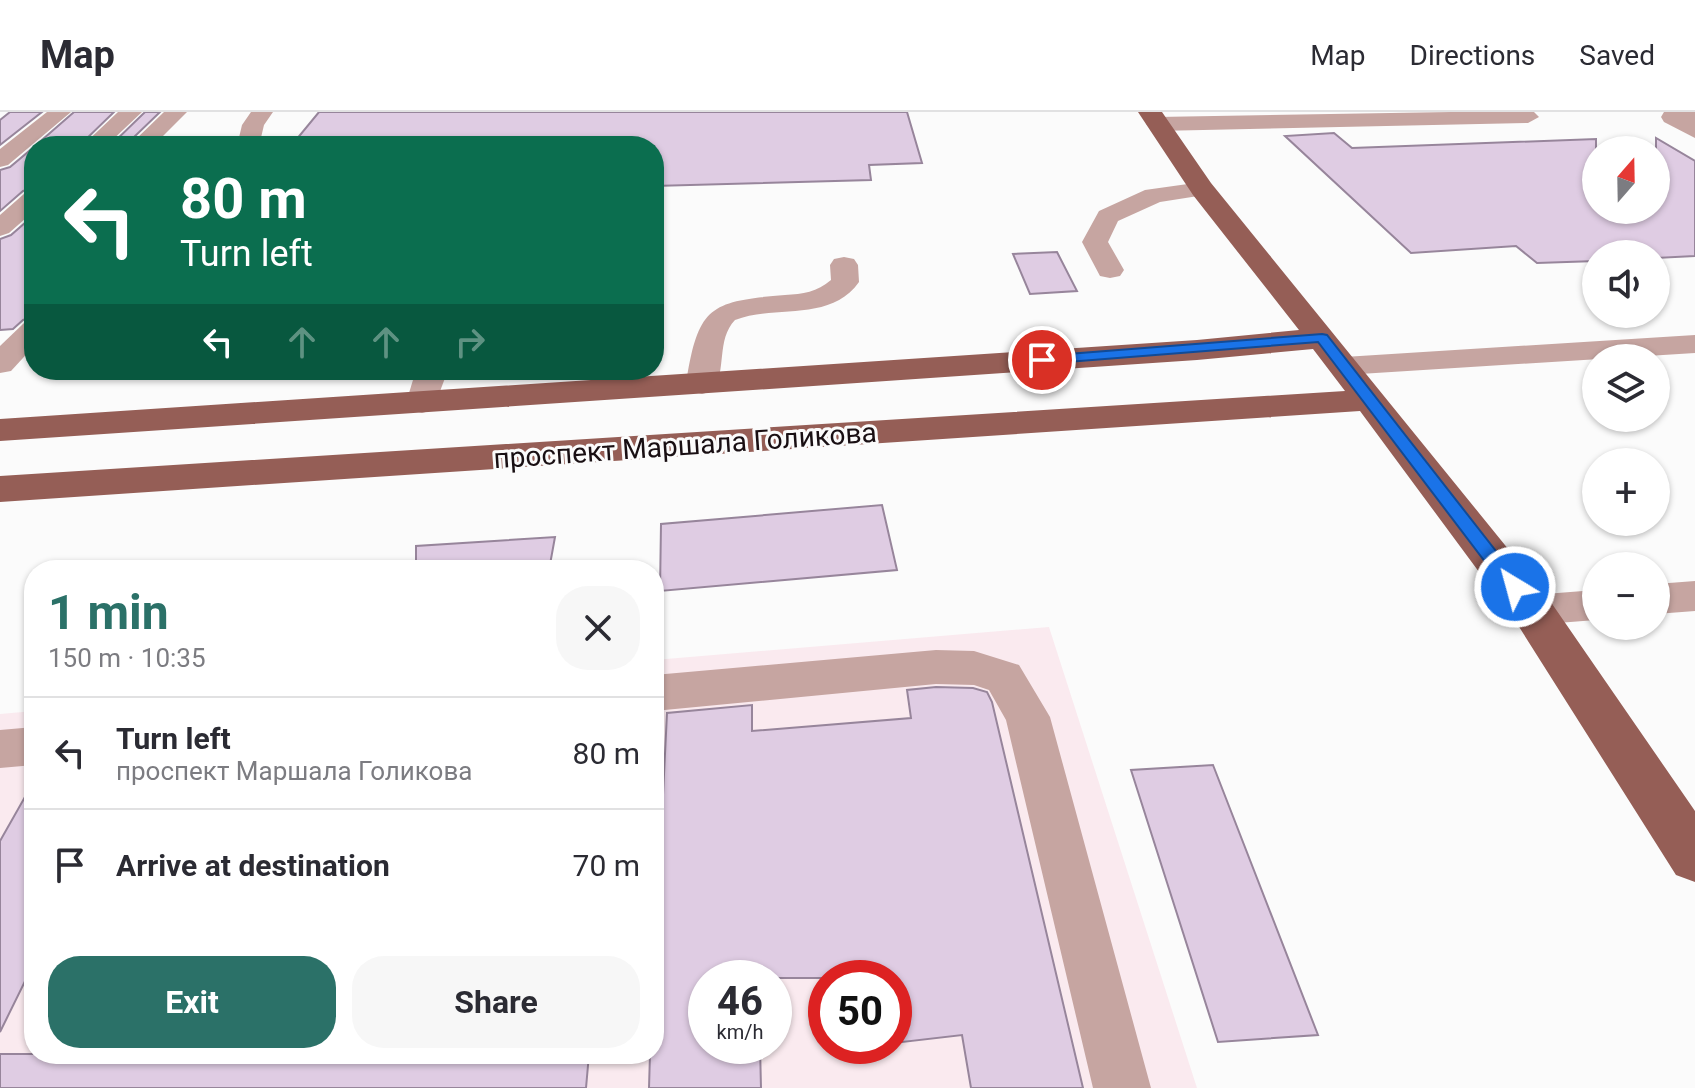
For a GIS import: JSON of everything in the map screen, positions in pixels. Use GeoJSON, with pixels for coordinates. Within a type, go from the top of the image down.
{"type":"FeatureCollection","features":[{"type":"Feature","properties":{"kind":"main road"},"geometry":{"type":"LineString","coordinates":[[1153,118],[1202,189],[1333,352],[1532,610],[1695,857]]}},
{"type":"Feature","properties":{"kind":"main road"},"geometry":{"type":"LineString","coordinates":[[0,430],[134,422],[427,386],[702,384],[1197,350],[1333,352]]}},
{"type":"Feature","properties":{"kind":"main road","name":"проспект Маршала Голикова"},"geometry":{"type":"LineString","coordinates":[[0,489],[1370,400]]}},
{"type":"Feature","properties":{"kind":"main road"},"geometry":{"type":"LineString","coordinates":[[93,485],[134,422]]}},
{"type":"Feature","properties":{"kind":"street"},"geometry":{"type":"LineString","coordinates":[[30,136],[60,112]]}},
{"type":"Feature","properties":{"kind":"street"},"geometry":{"type":"LineString","coordinates":[[104,136],[131,112]]}},
{"type":"Feature","properties":{"kind":"street"},"geometry":{"type":"LineString","coordinates":[[150,136],[176,112]]}},
{"type":"Feature","properties":{"kind":"street"},"geometry":{"type":"LineString","coordinates":[[250,136],[253,125],[262,112]]}},
{"type":"Feature","properties":{"kind":"street"},"geometry":{"type":"LineString","coordinates":[[1153,118],[1528,117]]}},
{"type":"Feature","properties":{"kind":"street"},"geometry":{"type":"LineString","coordinates":[[1695,117],[1672,117],[1695,131]]}},
{"type":"Feature","properties":{"kind":"street"},"geometry":{"type":"LineString","coordinates":[[0,160],[24,141]]}},
{"type":"Feature","properties":{"kind":"street"},"geometry":{"type":"LineString","coordinates":[[1110,270],[1095,242],[1108,216],[1154,195],[1202,189]]}},
{"type":"Feature","properties":{"kind":"street"},"geometry":{"type":"LineString","coordinates":[[0,228],[24,207]]}},
{"type":"Feature","properties":{"kind":"street"},"geometry":{"type":"LineString","coordinates":[[702,384],[708,341],[718,319],[735,309],[806,302],[830,295],[845,282],[844,265]]}},
{"type":"Feature","properties":{"kind":"street"},"geometry":{"type":"LineString","coordinates":[[1333,352],[1690,350]]}},
{"type":"Feature","properties":{"kind":"street"},"geometry":{"type":"LineString","coordinates":[[1670,598],[1695,596]]}},
{"type":"Feature","properties":{"kind":"street"},"geometry":{"type":"LineString","coordinates":[[1532,610],[1582,606]]}},
{"type":"Feature","properties":{"kind":"street"},"geometry":{"type":"LineString","coordinates":[[664,692],[936,667],[974,668],[1004,677],[1028,717],[1122,1088]]}},
{"type":"Feature","properties":{"kind":"street"},"geometry":{"type":"LineString","coordinates":[[0,749],[24,747]]}},
{"type":"Feature","properties":{"kind":"shaded area"},"geometry":{"type":"Polygon","coordinates":[[[1049,627],[1197,1088],[0,1088],[0,714],[24,712],[24,1064],[664,1064],[664,659],[1049,627]]]}},
{"type":"Feature","properties":{"kind":"building"},"geometry":{"type":"Polygon","coordinates":[[[10,112],[42,112],[0,145],[0,120],[10,112]]]}},
{"type":"Feature","properties":{"kind":"building"},"geometry":{"type":"Polygon","coordinates":[[[74,112],[114,112],[89,136],[46,136],[74,112]]]}},
{"type":"Feature","properties":{"kind":"building"},"geometry":{"type":"Polygon","coordinates":[[[145,112],[160,112],[135,136],[120,136],[145,112]]]}},
{"type":"Feature","properties":{"kind":"building"},"geometry":{"type":"Polygon","coordinates":[[[319,112],[907,112],[922,163],[869,165],[871,180],[664,186],[664,136],[299,136],[319,112]]]}},
{"type":"Feature","properties":{"kind":"building"},"geometry":{"type":"Polygon","coordinates":[[[1334,133],[1352,148],[1582,140],[1582,224],[1670,224],[1670,146],[1695,161],[1695,256],[1670,257],[1670,240],[1582,240],[1582,261],[1537,263],[1516,246],[1411,253],[1285,136],[1334,133]]]}},
{"type":"Feature","properties":{"kind":"building"},"geometry":{"type":"Polygon","coordinates":[[[24,155],[24,191],[0,211],[0,170],[10,167],[24,155]]]}},
{"type":"Feature","properties":{"kind":"building"},"geometry":{"type":"Polygon","coordinates":[[[24,224],[24,320],[13,329],[0,330],[0,239],[11,235],[24,224]]]}},
{"type":"Feature","properties":{"kind":"building"},"geometry":{"type":"Polygon","coordinates":[[[1057,252],[1077,291],[1030,294],[1013,254],[1057,252]]]}},
{"type":"Feature","properties":{"kind":"building"},"geometry":{"type":"Polygon","coordinates":[[[882,505],[897,570],[664,591],[661,524],[882,505]]]}},
{"type":"Feature","properties":{"kind":"building"},"geometry":{"type":"Polygon","coordinates":[[[555,537],[551,560],[416,560],[416,546],[555,537]]]}},
{"type":"Feature","properties":{"kind":"building"},"geometry":{"type":"Polygon","coordinates":[[[973,688],[987,692],[992,702],[1083,1088],[971,1088],[962,1035],[912,1041],[912,960],[808,960],[808,978],[792,978],[792,960],[688,960],[688,1064],[760,1064],[761,1088],[649,1088],[650,1064],[664,1064],[664,774],[667,713],[752,705],[752,731],[911,718],[907,690],[973,688]]]}},
{"type":"Feature","properties":{"kind":"building"},"geometry":{"type":"Polygon","coordinates":[[[1213,765],[1318,1035],[1218,1042],[1131,770],[1213,765]]]}},
{"type":"Feature","properties":{"kind":"building"},"geometry":{"type":"Polygon","coordinates":[[[24,799],[24,983],[0,1032],[0,841],[24,799]]]}},
{"type":"Feature","properties":{"kind":"building"},"geometry":{"type":"Polygon","coordinates":[[[0,1054],[24,1054],[24,1064],[588,1064],[586,1088],[0,1088],[0,1054]]]}},
{"type":"Feature","properties":{"kind":"route"},"geometry":{"type":"LineString","coordinates":[[1042,360],[1322,338],[1515,587]]}}]}
